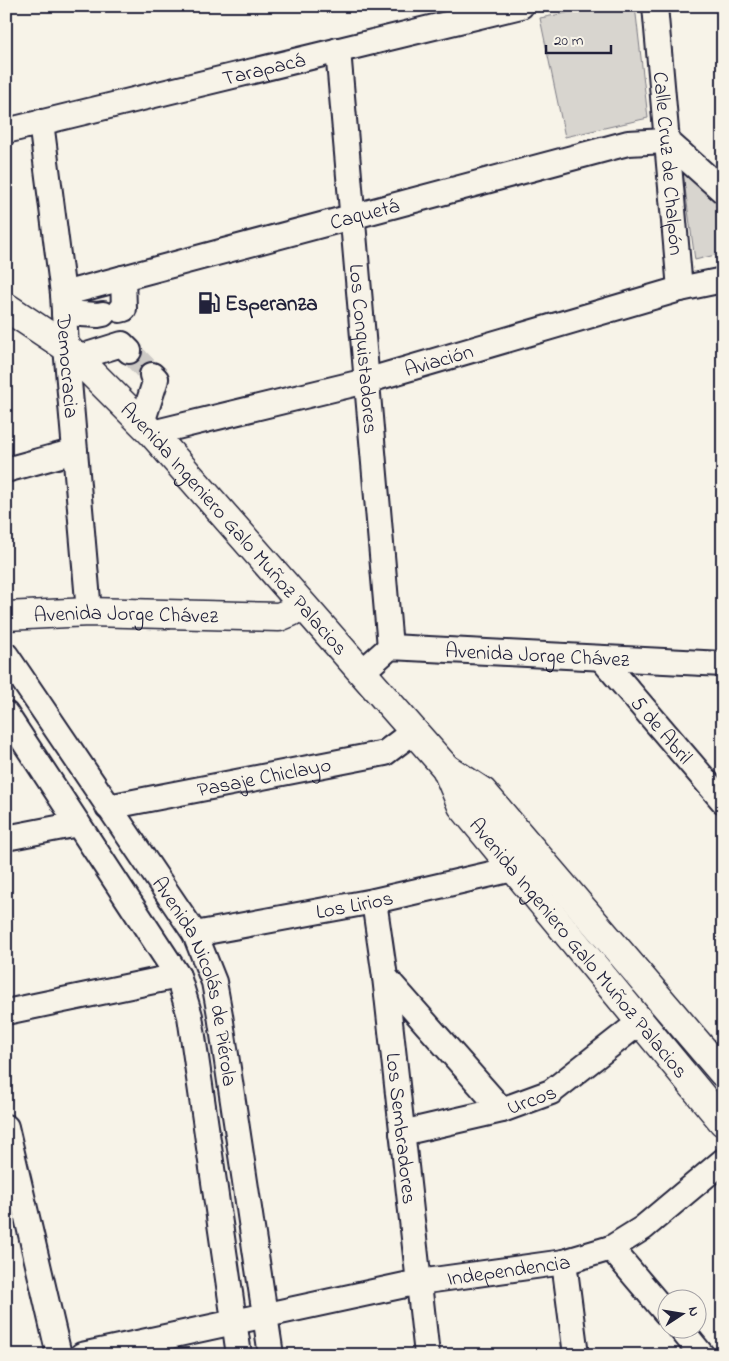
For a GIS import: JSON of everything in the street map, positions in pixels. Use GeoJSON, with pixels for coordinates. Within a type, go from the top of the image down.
{"type":"FeatureCollection","features":[{"type":"Feature","properties":{"kind":"main road","name":"Avenida Ingeniero Galo Muñoz Palacios"},"geometry":{"type":"LineString","coordinates":[[6,307],[72,353],[147,428],[446,768],[483,792],[723,1072]]}},
{"type":"Feature","properties":{"kind":"main road","name":"Avenida Jorge Chávez"},"geometry":{"type":"LineString","coordinates":[[6,616],[89,612],[279,617],[291,612],[301,604]]}},
{"type":"Feature","properties":{"kind":"main road","name":"Avenida Ingeniero Galo Muñoz Palacios"},"geometry":{"type":"LineString","coordinates":[[446,768],[462,806],[723,1122]]}},
{"type":"Feature","properties":{"kind":"street","name":"Tarapacá"},"geometry":{"type":"LineString","coordinates":[[6,131],[338,50],[449,15],[522,6]]}},
{"type":"Feature","properties":{"kind":"street","name":"Calle Cruz de Chalpón"},"geometry":{"type":"LineString","coordinates":[[655,6],[680,290]]}},
{"type":"Feature","properties":{"kind":"street","name":"Los Conquistadores"},"geometry":{"type":"LineString","coordinates":[[338,50],[390,647]]}},
{"type":"Feature","properties":{"kind":"street","name":"Democracia"},"geometry":{"type":"LineString","coordinates":[[41,122],[63,303],[72,353],[74,451],[89,612]]}},
{"type":"Feature","properties":{"kind":"street"},"geometry":{"type":"LineString","coordinates":[[667,141],[723,190]]}},
{"type":"Feature","properties":{"kind":"street","name":"Caquetá"},"geometry":{"type":"LineString","coordinates":[[63,303],[123,278],[352,215],[628,143],[667,141]]}},
{"type":"Feature","properties":{"kind":"street"},"geometry":{"type":"LineString","coordinates":[[72,353],[126,347],[116,311],[123,278]]}},
{"type":"Feature","properties":{"kind":"street","name":"Aviación"},"geometry":{"type":"LineString","coordinates":[[147,428],[366,381],[680,290],[723,280]]}},
{"type":"Feature","properties":{"kind":"street"},"geometry":{"type":"LineString","coordinates":[[63,303],[98,315],[116,311]]}},
{"type":"Feature","properties":{"kind":"street"},"geometry":{"type":"LineString","coordinates":[[147,428],[156,379],[152,375]]}},
{"type":"Feature","properties":{"kind":"street"},"geometry":{"type":"LineString","coordinates":[[6,470],[74,451]]}},
{"type":"Feature","properties":{"kind":"street"},"geometry":{"type":"LineString","coordinates":[[362,672],[390,647]]}},
{"type":"Feature","properties":{"kind":"street","name":"Avenida Jorge Chávez"},"geometry":{"type":"LineString","coordinates":[[390,647],[723,664]]}},
{"type":"Feature","properties":{"kind":"street","name":"Avenida Nicolás de Piérola"},"geometry":{"type":"LineString","coordinates":[[6,655],[195,934],[214,982],[271,1355]]}},
{"type":"Feature","properties":{"kind":"street","name":"5 de Abril"},"geometry":{"type":"LineString","coordinates":[[601,658],[723,801]]}},
{"type":"Feature","properties":{"kind":"street","name":"Avenida Nicolás de Piérola"},"geometry":{"type":"LineString","coordinates":[[6,714],[178,976],[190,1016],[239,1355]]}},
{"type":"Feature","properties":{"kind":"street","name":"Pasaje Chiclayo"},"geometry":{"type":"LineString","coordinates":[[108,807],[385,752],[414,731]]}},
{"type":"Feature","properties":{"kind":"street"},"geometry":{"type":"LineString","coordinates":[[6,838],[78,824]]}},
{"type":"Feature","properties":{"kind":"street","name":"Los Lirios"},"geometry":{"type":"LineString","coordinates":[[195,934],[374,901],[513,869]]}},
{"type":"Feature","properties":{"kind":"street","name":"Los Sembradores"},"geometry":{"type":"LineString","coordinates":[[374,901],[385,978],[427,1355]]}},
{"type":"Feature","properties":{"kind":"street"},"geometry":{"type":"LineString","coordinates":[[6,1012],[178,976]]}},
{"type":"Feature","properties":{"kind":"street"},"geometry":{"type":"LineString","coordinates":[[385,978],[502,1110]]}},
{"type":"Feature","properties":{"kind":"street","name":"Urcos"},"geometry":{"type":"LineString","coordinates":[[402,1133],[502,1110],[551,1092],[640,1022]]}},
{"type":"Feature","properties":{"kind":"street"},"geometry":{"type":"LineString","coordinates":[[6,1127],[13,1190],[58,1355]]}},
{"type":"Feature","properties":{"kind":"street","name":"Independencia"},"geometry":{"type":"LineString","coordinates":[[82,1355],[419,1282],[564,1262],[611,1248],[643,1228],[723,1161]]}},
{"type":"Feature","properties":{"kind":"street"},"geometry":{"type":"LineString","coordinates":[[611,1248],[656,1301]]}},
{"type":"Feature","properties":{"kind":"street"},"geometry":{"type":"LineString","coordinates":[[564,1262],[576,1355]]}},
{"type":"Feature","properties":{"kind":"street"},"geometry":{"type":"LineString","coordinates":[[688,1338],[702,1355]]}},
{"type":"Feature","properties":{"kind":"shaded area"},"geometry":{"type":"Polygon","coordinates":[[[602,6],[635,6],[648,118],[565,137],[540,18],[602,6]]]}},
{"type":"Feature","properties":{"kind":"shaded area"},"geometry":{"type":"Polygon","coordinates":[[[687,171],[723,197],[723,253],[695,260],[683,174],[687,171]]]}},
{"type":"Feature","properties":{"kind":"tunnel"},"geometry":{"type":"LineString","coordinates":[[129,351],[152,375]]}},
{"type":"Feature","properties":{"kind":"place","name":"Esperanza"},"geometry":{"type":"Point","coordinates":[209,303]}}]}
